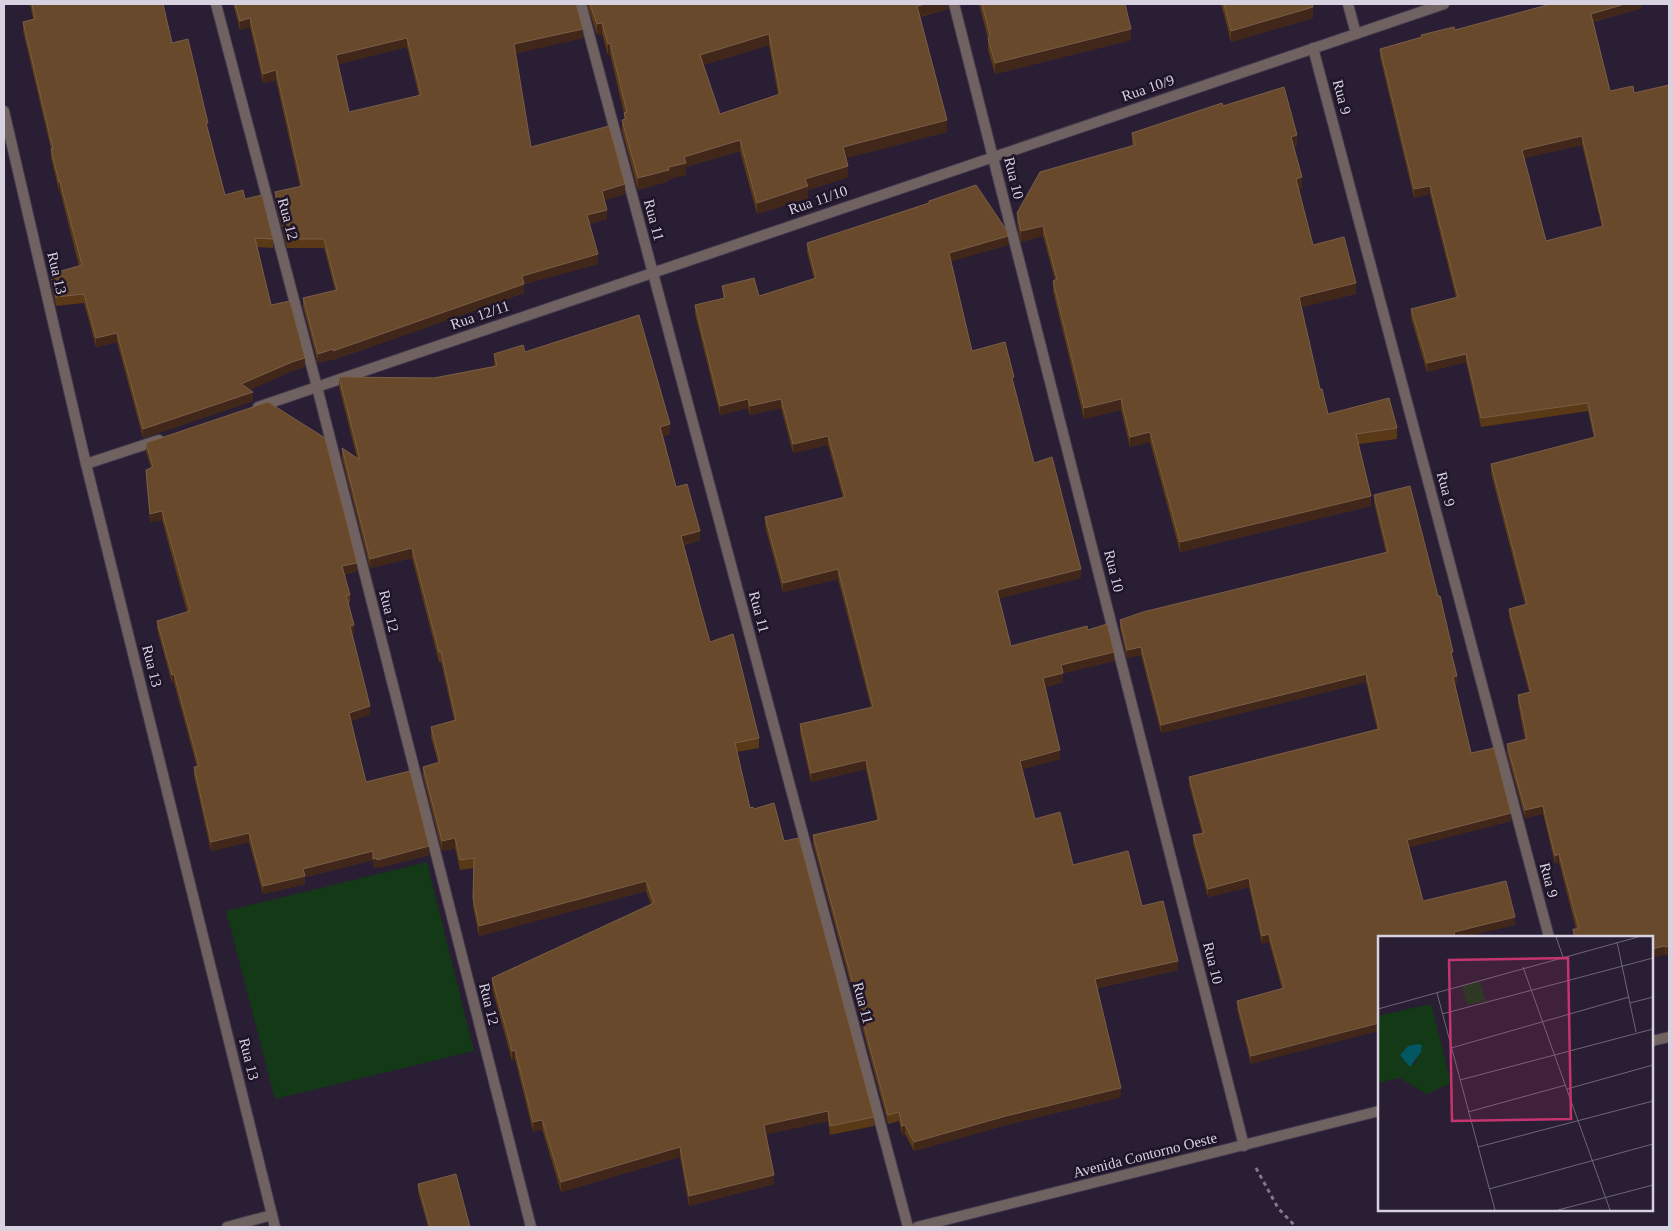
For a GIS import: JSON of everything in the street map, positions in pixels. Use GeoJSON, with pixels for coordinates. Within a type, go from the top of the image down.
{"type":"FeatureCollection","features":[{"type":"Feature","properties":{"kind":"street","name":"Rua 12"},"geometry":{"type":"LineString","coordinates":[[216,4],[317,387],[531,1227]]}},
{"type":"Feature","properties":{"kind":"street","name":"Rua 11"},"geometry":{"type":"LineString","coordinates":[[581,4],[908,1227]]}},
{"type":"Feature","properties":{"kind":"street","name":"Rua 10"},"geometry":{"type":"LineString","coordinates":[[954,4],[1244,1146]]}},
{"type":"Feature","properties":{"kind":"street"},"geometry":{"type":"LineString","coordinates":[[1348,4],[1356,34]]}},
{"type":"Feature","properties":{"kind":"street","name":"Rua 10/9"},"geometry":{"type":"LineString","coordinates":[[993,157],[1444,4]]}},
{"type":"Feature","properties":{"kind":"street","name":"Rua 9"},"geometry":{"type":"LineString","coordinates":[[1313,48],[1549,936]]}},
{"type":"Feature","properties":{"kind":"street","name":"Rua 13"},"geometry":{"type":"LineString","coordinates":[[4,111],[86,464],[275,1227]]}},
{"type":"Feature","properties":{"kind":"street","name":"Rua 11/10"},"geometry":{"type":"LineString","coordinates":[[652,272],[993,157]]}},
{"type":"Feature","properties":{"kind":"street","name":"Rua 12/11"},"geometry":{"type":"LineString","coordinates":[[252,408],[652,272]]}},
{"type":"Feature","properties":{"kind":"street"},"geometry":{"type":"LineString","coordinates":[[86,464],[169,436]]}},
{"type":"Feature","properties":{"kind":"street"},"geometry":{"type":"LineString","coordinates":[[1653,1042],[1669,1037]]}},
{"type":"Feature","properties":{"kind":"street","name":"Avenida Contorno Oeste"},"geometry":{"type":"LineString","coordinates":[[917,1227],[1378,1111]]}},
{"type":"Feature","properties":{"kind":"street"},"geometry":{"type":"LineString","coordinates":[[227,1227],[272,1215]]}},
{"type":"Feature","properties":{"kind":"path"},"geometry":{"type":"LineString","coordinates":[[1244,1146],[1278,1208],[1296,1227]]}},
{"type":"Feature","properties":{"kind":"green space"},"geometry":{"type":"Polygon","coordinates":[[[427,862],[474,1051],[275,1099],[226,911],[427,862]]]}},
{"type":"Feature","properties":{"kind":"building"},"geometry":{"type":"Polygon","coordinates":[[[32,4],[163,4],[172,43],[188,39],[208,123],[206,123],[225,195],[243,190],[245,199],[262,195],[273,239],[255,238],[271,305],[290,301],[305,358],[241,384],[253,392],[143,429],[117,333],[96,338],[84,294],[56,297],[51,274],[82,265],[59,182],[23,22],[35,19],[32,4]]]}},
{"type":"Feature","properties":{"kind":"building"},"geometry":{"type":"Polygon","coordinates":[[[235,4],[576,4],[583,29],[514,44],[531,147],[609,126],[625,184],[602,191],[607,210],[587,215],[598,254],[522,276],[524,284],[333,351],[333,349],[318,354],[303,298],[337,290],[324,239],[287,239],[275,192],[302,186],[276,70],[263,74],[250,18],[240,21],[235,4]],[[407,38],[336,55],[349,112],[421,95],[407,38]]]}},
{"type":"Feature","properties":{"kind":"building"},"geometry":{"type":"Polygon","coordinates":[[[590,4],[926,4],[917,6],[947,120],[843,147],[848,166],[805,179],[808,186],[757,203],[740,140],[684,157],[686,163],[669,167],[669,170],[638,178],[622,120],[626,119],[624,113],[627,112],[610,43],[608,44],[602,23],[597,24],[590,4]],[[769,34],[700,55],[720,114],[780,94],[769,34]]]}},
{"type":"Feature","properties":{"kind":"building"},"geometry":{"type":"Polygon","coordinates":[[[982,4],[1125,4],[1131,29],[995,63],[988,39],[990,35],[982,4]]]}},
{"type":"Feature","properties":{"kind":"building"},"geometry":{"type":"Polygon","coordinates":[[[1224,4],[1312,4],[1313,7],[1231,31],[1224,4]]]}},
{"type":"Feature","properties":{"kind":"building"},"geometry":{"type":"Polygon","coordinates":[[[1551,4],[1625,4],[1591,14],[1610,91],[1633,86],[1634,93],[1669,85],[1669,946],[1666,947],[1653,949],[1653,936],[1575,936],[1573,929],[1579,929],[1559,854],[1555,856],[1543,806],[1525,810],[1507,744],[1527,739],[1518,695],[1531,692],[1509,609],[1527,604],[1491,464],[1595,437],[1588,403],[1481,418],[1466,354],[1427,363],[1411,309],[1458,297],[1430,186],[1414,189],[1380,49],[1422,37],[1421,35],[1454,27],[1455,30],[1551,4]],[[1582,136],[1522,150],[1546,241],[1603,226],[1582,136]]]}},
{"type":"Feature","properties":{"kind":"building"},"geometry":{"type":"Polygon","coordinates":[[[1284,87],[1297,135],[1291,137],[1302,177],[1296,179],[1313,245],[1344,237],[1356,283],[1299,297],[1320,389],[1322,389],[1328,414],[1389,398],[1397,428],[1356,434],[1371,496],[1180,542],[1150,432],[1130,437],[1121,399],[1084,408],[1053,281],[1057,279],[1043,226],[1021,231],[1017,213],[1040,172],[1135,145],[1132,133],[1222,103],[1223,106],[1284,87]]]}},
{"type":"Feature","properties":{"kind":"building"},"geometry":{"type":"Polygon","coordinates":[[[976,185],[1007,231],[1008,236],[949,253],[972,351],[1005,342],[1014,377],[1012,378],[1034,463],[1052,457],[1081,569],[997,590],[1011,646],[1087,626],[1088,630],[1107,624],[1114,652],[1061,665],[1063,673],[1043,678],[1060,750],[1020,761],[1035,819],[1060,812],[1073,865],[1128,851],[1142,906],[1163,901],[1178,961],[1095,979],[1121,1088],[1006,1116],[914,1142],[905,1125],[902,1126],[899,1112],[888,1115],[813,835],[879,820],[866,760],[811,773],[800,724],[873,707],[838,569],[783,583],[765,517],[845,497],[828,436],[793,444],[781,399],[750,406],[748,399],[720,406],[695,305],[725,298],[722,286],[754,278],[759,296],[816,278],[807,243],[929,203],[929,201],[976,185]]]}},
{"type":"Feature","properties":{"kind":"building"},"geometry":{"type":"Polygon","coordinates":[[[639,315],[670,424],[660,427],[676,487],[687,484],[700,531],[681,536],[710,642],[733,634],[759,738],[735,743],[750,808],[753,807],[754,809],[774,803],[784,841],[799,838],[874,1117],[830,1126],[828,1111],[764,1125],[774,1175],[689,1196],[680,1147],[561,1182],[542,1120],[533,1122],[515,1050],[512,1051],[492,978],[654,903],[646,881],[479,926],[473,898],[474,858],[460,860],[455,838],[442,841],[423,767],[440,762],[431,727],[456,720],[441,652],[439,652],[412,548],[370,559],[342,448],[360,460],[339,377],[434,378],[497,366],[494,354],[523,345],[525,352],[639,315]]]}},
{"type":"Feature","properties":{"kind":"building"},"geometry":{"type":"Polygon","coordinates":[[[268,402],[325,438],[357,563],[342,566],[350,595],[346,595],[354,625],[350,626],[370,706],[349,713],[366,782],[410,771],[429,846],[377,860],[377,858],[373,859],[373,851],[303,869],[305,876],[263,886],[249,833],[211,842],[194,767],[199,766],[174,674],[172,675],[157,621],[190,611],[162,511],[150,514],[146,470],[153,467],[146,443],[268,402]]]}},
{"type":"Feature","properties":{"kind":"building"},"geometry":{"type":"Polygon","coordinates":[[[1410,486],[1453,652],[1451,652],[1457,676],[1453,677],[1471,753],[1494,748],[1511,813],[1407,840],[1423,901],[1506,881],[1515,917],[1454,932],[1455,936],[1378,936],[1378,1023],[1251,1056],[1237,1001],[1284,988],[1269,934],[1262,936],[1249,878],[1208,889],[1193,835],[1204,833],[1189,777],[1379,729],[1366,674],[1161,725],[1141,647],[1127,650],[1120,620],[1143,612],[1388,552],[1374,495],[1410,486]]]}},
{"type":"Feature","properties":{"kind":"building"},"geometry":{"type":"Polygon","coordinates":[[[456,1174],[470,1227],[430,1227],[418,1184],[456,1174]]]}}]}
